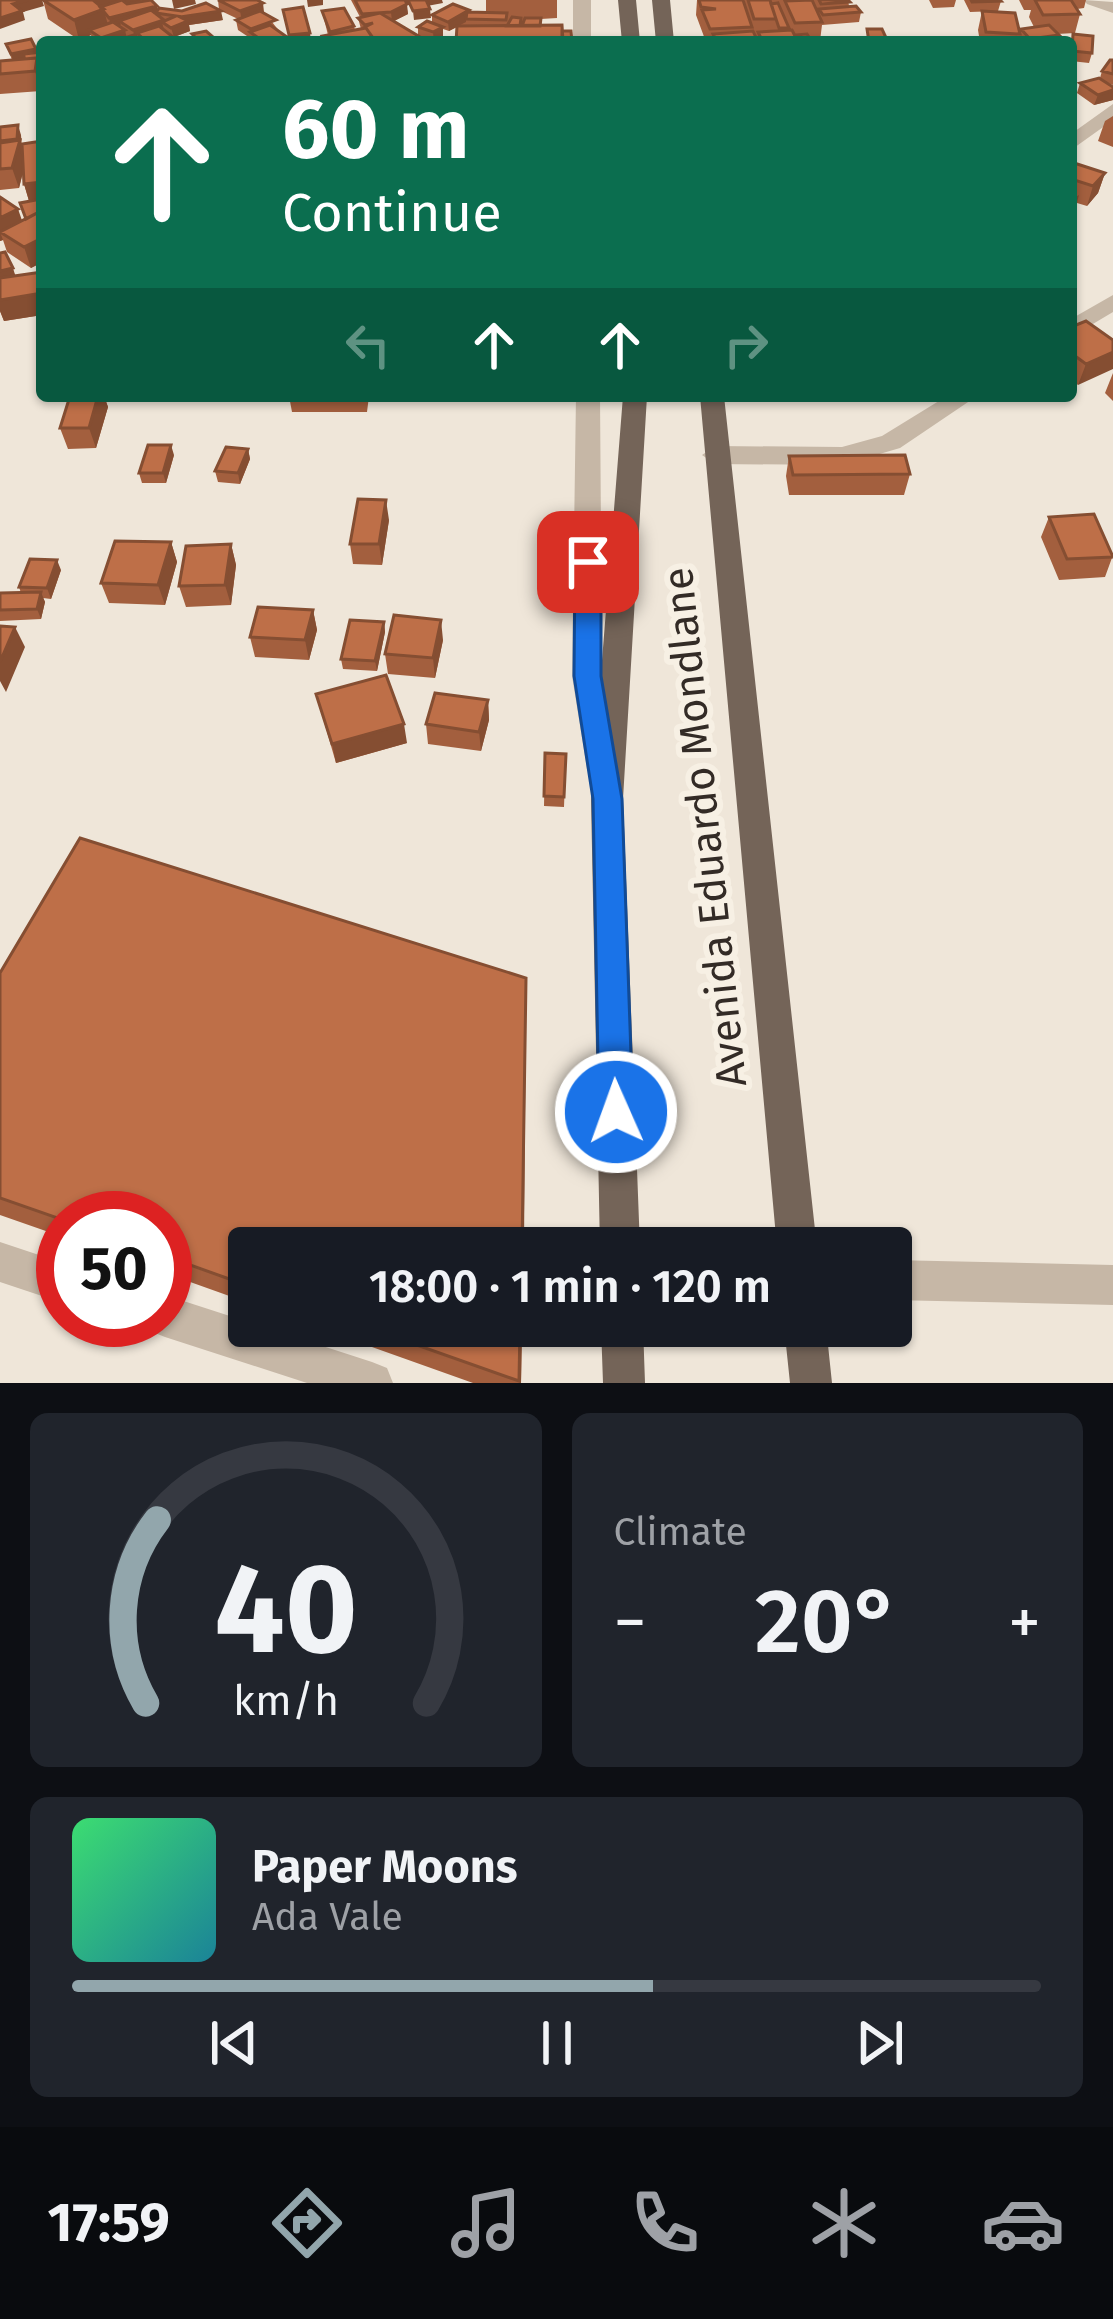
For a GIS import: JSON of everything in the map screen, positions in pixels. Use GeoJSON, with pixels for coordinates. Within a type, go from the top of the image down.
{"type":"FeatureCollection","features":[{"type":"Feature","properties":{"kind":"main road"},"geometry":{"type":"LineString","coordinates":[[627,0],[630,36]]}},
{"type":"Feature","properties":{"kind":"main road"},"geometry":{"type":"LineString","coordinates":[[661,0],[664,36]]}},
{"type":"Feature","properties":{"kind":"main road","name":"Avenida Eduardo Mondlane"},"geometry":{"type":"LineString","coordinates":[[619,1227],[608,799],[635,402]]}},
{"type":"Feature","properties":{"kind":"main road","name":"Avenida Eduardo Mondlane"},"geometry":{"type":"LineString","coordinates":[[712,402],[795,1227]]}},
{"type":"Feature","properties":{"kind":"main road"},"geometry":{"type":"LineString","coordinates":[[623,1347],[624,1383]]}},
{"type":"Feature","properties":{"kind":"main road"},"geometry":{"type":"LineString","coordinates":[[807,1347],[811,1383]]}},
{"type":"Feature","properties":{"kind":"street"},"geometry":{"type":"LineString","coordinates":[[582,0],[582,36]]}},
{"type":"Feature","properties":{"kind":"street"},"geometry":{"type":"LineString","coordinates":[[1094,0],[1112,10]]}},
{"type":"Feature","properties":{"kind":"street"},"geometry":{"type":"LineString","coordinates":[[1077,140],[1113,110]]}},
{"type":"Feature","properties":{"kind":"street"},"geometry":{"type":"LineString","coordinates":[[1077,326],[1113,302]]}},
{"type":"Feature","properties":{"kind":"street"},"geometry":{"type":"LineString","coordinates":[[588,402],[587,676],[608,799]]}},
{"type":"Feature","properties":{"kind":"street"},"geometry":{"type":"LineString","coordinates":[[715,455],[842,456],[891,442],[955,402]]}},
{"type":"Feature","properties":{"kind":"street"},"geometry":{"type":"LineString","coordinates":[[0,1262],[36,1273]]}},
{"type":"Feature","properties":{"kind":"street"},"geometry":{"type":"LineString","coordinates":[[912,1280],[1113,1285]]}},
{"type":"Feature","properties":{"kind":"street"},"geometry":{"type":"LineString","coordinates":[[192,1325],[372,1383]]}},
{"type":"Feature","properties":{"kind":"building"},"geometry":{"type":"Polygon","coordinates":[[[0,0],[28,0],[13,4],[22,11],[0,18],[0,0]]]}},
{"type":"Feature","properties":{"kind":"building"},"geometry":{"type":"Polygon","coordinates":[[[43,0],[93,0],[104,9],[74,20],[43,0]]]}},
{"type":"Feature","properties":{"kind":"building"},"geometry":{"type":"Polygon","coordinates":[[[122,0],[127,4],[151,0],[157,6],[109,18],[100,7],[122,0]]]}},
{"type":"Feature","properties":{"kind":"building"},"geometry":{"type":"Polygon","coordinates":[[[218,0],[257,0],[263,3],[240,11],[218,0]]]}},
{"type":"Feature","properties":{"kind":"building"},"geometry":{"type":"Polygon","coordinates":[[[355,0],[405,0],[407,4],[391,12],[362,14],[355,0]]]}},
{"type":"Feature","properties":{"kind":"building"},"geometry":{"type":"Polygon","coordinates":[[[408,0],[426,0],[430,9],[413,11],[408,0]]]}},
{"type":"Feature","properties":{"kind":"building"},"geometry":{"type":"Polygon","coordinates":[[[699,0],[743,0],[752,27],[710,29],[702,10],[716,9],[701,7],[699,0]]]}},
{"type":"Feature","properties":{"kind":"building"},"geometry":{"type":"Polygon","coordinates":[[[748,0],[770,0],[776,19],[754,19],[748,0]]]}},
{"type":"Feature","properties":{"kind":"building"},"geometry":{"type":"Polygon","coordinates":[[[812,0],[822,22],[795,23],[785,1],[812,0]]]}},
{"type":"Feature","properties":{"kind":"building"},"geometry":{"type":"Polygon","coordinates":[[[1035,0],[1071,0],[1080,14],[1043,15],[1035,0]]]}},
{"type":"Feature","properties":{"kind":"building"},"geometry":{"type":"Polygon","coordinates":[[[206,3],[221,11],[180,17],[188,21],[171,28],[162,22],[176,16],[156,13],[159,8],[182,11],[206,3]]]}},
{"type":"Feature","properties":{"kind":"building"},"geometry":{"type":"Polygon","coordinates":[[[778,3],[789,28],[779,28],[771,4],[778,3]]]}},
{"type":"Feature","properties":{"kind":"building"},"geometry":{"type":"Polygon","coordinates":[[[453,4],[469,10],[448,22],[432,15],[453,4]]]}},
{"type":"Feature","properties":{"kind":"building"},"geometry":{"type":"Polygon","coordinates":[[[856,6],[861,12],[823,15],[819,9],[856,6]]]}},
{"type":"Feature","properties":{"kind":"building"},"geometry":{"type":"Polygon","coordinates":[[[303,7],[310,33],[289,35],[283,10],[303,7]]]}},
{"type":"Feature","properties":{"kind":"building"},"geometry":{"type":"Polygon","coordinates":[[[344,8],[354,26],[330,32],[322,11],[344,8]]]}},
{"type":"Feature","properties":{"kind":"building"},"geometry":{"type":"Polygon","coordinates":[[[151,10],[164,20],[133,30],[119,21],[151,10]]]}},
{"type":"Feature","properties":{"kind":"building"},"geometry":{"type":"Polygon","coordinates":[[[260,11],[276,20],[251,29],[236,20],[260,11]]]}},
{"type":"Feature","properties":{"kind":"building"},"geometry":{"type":"Polygon","coordinates":[[[982,11],[1015,13],[1020,34],[986,32],[982,11]]]}},
{"type":"Feature","properties":{"kind":"building"},"geometry":{"type":"Polygon","coordinates":[[[467,12],[507,13],[506,20],[466,19],[467,12]]]}},
{"type":"Feature","properties":{"kind":"building"},"geometry":{"type":"Polygon","coordinates":[[[380,13],[418,36],[372,36],[363,28],[373,23],[365,25],[358,18],[380,13]]]}},
{"type":"Feature","properties":{"kind":"building"},"geometry":{"type":"Polygon","coordinates":[[[512,17],[521,18],[520,26],[507,26],[512,17]]]}},
{"type":"Feature","properties":{"kind":"building"},"geometry":{"type":"Polygon","coordinates":[[[525,18],[541,18],[540,26],[522,26],[525,18]]]}},
{"type":"Feature","properties":{"kind":"building"},"geometry":{"type":"Polygon","coordinates":[[[427,21],[443,27],[433,32],[418,27],[427,21]]]}},
{"type":"Feature","properties":{"kind":"building"},"geometry":{"type":"Polygon","coordinates":[[[113,22],[125,30],[98,36],[89,30],[113,22]]]}},
{"type":"Feature","properties":{"kind":"building"},"geometry":{"type":"Polygon","coordinates":[[[270,25],[286,36],[256,36],[250,32],[270,25]]]}},
{"type":"Feature","properties":{"kind":"building"},"geometry":{"type":"Polygon","coordinates":[[[562,25],[563,36],[456,36],[457,26],[562,25]]]}},
{"type":"Feature","properties":{"kind":"building"},"geometry":{"type":"Polygon","coordinates":[[[1049,25],[1059,35],[1027,36],[1021,29],[1049,25]]]}},
{"type":"Feature","properties":{"kind":"building"},"geometry":{"type":"Polygon","coordinates":[[[159,26],[172,36],[140,36],[137,33],[159,26]]]}},
{"type":"Feature","properties":{"kind":"building"},"geometry":{"type":"Polygon","coordinates":[[[366,28],[371,36],[322,36],[366,28]]]}},
{"type":"Feature","properties":{"kind":"building"},"geometry":{"type":"Polygon","coordinates":[[[867,29],[882,29],[885,36],[868,36],[867,29]]]}},
{"type":"Feature","properties":{"kind":"building"},"geometry":{"type":"Polygon","coordinates":[[[792,30],[795,36],[760,36],[758,32],[792,30]]]}},
{"type":"Feature","properties":{"kind":"building"},"geometry":{"type":"Polygon","coordinates":[[[753,31],[755,36],[714,36],[753,31]]]}},
{"type":"Feature","properties":{"kind":"building"},"geometry":{"type":"Polygon","coordinates":[[[1073,34],[1093,36],[1092,53],[1077,52],[1077,36],[1073,34]]]}},
{"type":"Feature","properties":{"kind":"building"},"geometry":{"type":"Polygon","coordinates":[[[31,39],[36,49],[11,54],[6,44],[31,39]]]}},
{"type":"Feature","properties":{"kind":"building"},"geometry":{"type":"Polygon","coordinates":[[[36,58],[35,71],[0,74],[0,61],[36,58]]]}},
{"type":"Feature","properties":{"kind":"building"},"geometry":{"type":"Polygon","coordinates":[[[1113,60],[1113,74],[1102,71],[1113,60]]]}},
{"type":"Feature","properties":{"kind":"building"},"geometry":{"type":"Polygon","coordinates":[[[1099,78],[1113,90],[1098,95],[1080,83],[1099,78]]]}},
{"type":"Feature","properties":{"kind":"building"},"geometry":{"type":"Polygon","coordinates":[[[18,125],[17,139],[0,141],[0,127],[18,125]]]}},
{"type":"Feature","properties":{"kind":"building"},"geometry":{"type":"Polygon","coordinates":[[[20,140],[12,168],[0,169],[0,143],[20,140]]]}},
{"type":"Feature","properties":{"kind":"building"},"geometry":{"type":"Polygon","coordinates":[[[36,142],[36,183],[24,184],[22,144],[36,142]]]}},
{"type":"Feature","properties":{"kind":"building"},"geometry":{"type":"Polygon","coordinates":[[[1077,164],[1105,173],[1093,186],[1077,181],[1077,164]]]}},
{"type":"Feature","properties":{"kind":"building"},"geometry":{"type":"Polygon","coordinates":[[[0,197],[18,209],[0,218],[0,197]]]}},
{"type":"Feature","properties":{"kind":"building"},"geometry":{"type":"Polygon","coordinates":[[[36,200],[36,214],[26,219],[20,203],[36,200]]]}},
{"type":"Feature","properties":{"kind":"building"},"geometry":{"type":"Polygon","coordinates":[[[36,214],[36,241],[24,247],[0,232],[36,214]]]}},
{"type":"Feature","properties":{"kind":"building"},"geometry":{"type":"Polygon","coordinates":[[[5,252],[13,268],[0,271],[0,253],[5,252]]]}},
{"type":"Feature","properties":{"kind":"building"},"geometry":{"type":"Polygon","coordinates":[[[36,273],[36,294],[0,300],[0,278],[36,273]]]}},
{"type":"Feature","properties":{"kind":"building"},"geometry":{"type":"Polygon","coordinates":[[[1086,321],[1113,340],[1113,352],[1086,364],[1077,357],[1077,325],[1086,321]]]}},
{"type":"Feature","properties":{"kind":"building"},"geometry":{"type":"Polygon","coordinates":[[[68,402],[96,402],[89,428],[60,428],[68,402]]]}},
{"type":"Feature","properties":{"kind":"building"},"geometry":{"type":"Polygon","coordinates":[[[148,445],[171,445],[163,473],[139,473],[148,445]]]}},
{"type":"Feature","properties":{"kind":"building"},"geometry":{"type":"Polygon","coordinates":[[[226,447],[248,449],[238,473],[215,471],[226,447]]]}},
{"type":"Feature","properties":{"kind":"building"},"geometry":{"type":"Polygon","coordinates":[[[905,455],[910,474],[793,475],[789,456],[905,455]]]}},
{"type":"Feature","properties":{"kind":"building"},"geometry":{"type":"Polygon","coordinates":[[[358,499],[386,500],[379,544],[350,544],[358,499]]]}},
{"type":"Feature","properties":{"kind":"building"},"geometry":{"type":"Polygon","coordinates":[[[1094,514],[1113,557],[1067,559],[1049,517],[1094,514]]]}},
{"type":"Feature","properties":{"kind":"building"},"geometry":{"type":"Polygon","coordinates":[[[115,541],[171,542],[158,585],[101,583],[115,541]]]}},
{"type":"Feature","properties":{"kind":"building"},"geometry":{"type":"Polygon","coordinates":[[[231,544],[225,585],[179,586],[186,546],[231,544]]]}},
{"type":"Feature","properties":{"kind":"building"},"geometry":{"type":"Polygon","coordinates":[[[30,559],[57,560],[47,588],[19,587],[30,559]]]}},
{"type":"Feature","properties":{"kind":"building"},"geometry":{"type":"Polygon","coordinates":[[[41,592],[37,609],[0,610],[0,593],[41,592]]]}},
{"type":"Feature","properties":{"kind":"building"},"geometry":{"type":"Polygon","coordinates":[[[258,607],[313,610],[305,640],[250,637],[258,607]]]}},
{"type":"Feature","properties":{"kind":"building"},"geometry":{"type":"Polygon","coordinates":[[[394,615],[441,620],[433,658],[385,654],[394,615]]]}},
{"type":"Feature","properties":{"kind":"building"},"geometry":{"type":"Polygon","coordinates":[[[350,620],[384,622],[375,661],[341,659],[350,620]]]}},
{"type":"Feature","properties":{"kind":"building"},"geometry":{"type":"Polygon","coordinates":[[[0,626],[15,627],[0,662],[0,626]]]}},
{"type":"Feature","properties":{"kind":"building"},"geometry":{"type":"Polygon","coordinates":[[[386,675],[404,724],[332,744],[316,694],[386,675]]]}},
{"type":"Feature","properties":{"kind":"building"},"geometry":{"type":"Polygon","coordinates":[[[435,693],[488,700],[479,732],[426,724],[435,693]]]}},
{"type":"Feature","properties":{"kind":"building"},"geometry":{"type":"Polygon","coordinates":[[[545,753],[566,754],[564,797],[544,796],[545,753]]]}},
{"type":"Feature","properties":{"kind":"building"},"geometry":{"type":"Polygon","coordinates":[[[80,838],[526,978],[522,1227],[228,1227],[228,1278],[192,1266],[192,1191],[36,1191],[36,1211],[0,1198],[0,973],[80,838]]]}},
{"type":"Feature","properties":{"kind":"building"},"geometry":{"type":"Polygon","coordinates":[[[423,1347],[520,1347],[519,1381],[423,1347]]]}},
{"type":"Feature","properties":{"kind":"route"},"geometry":{"type":"LineString","coordinates":[[588,562],[587,676],[608,799],[616,1112]]}}]}
